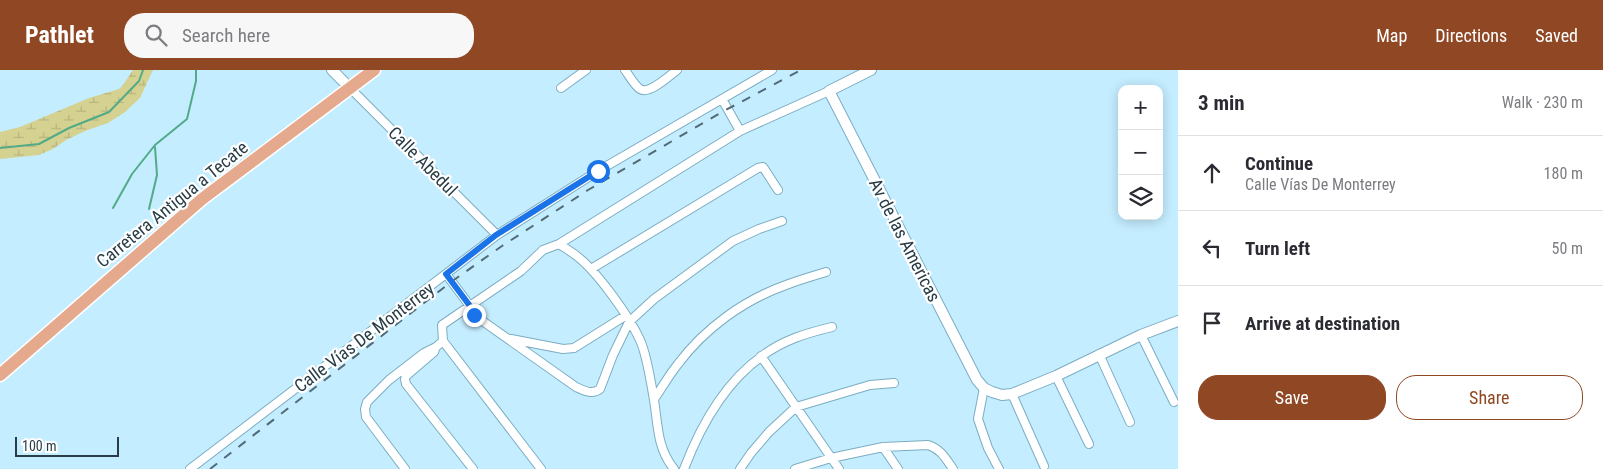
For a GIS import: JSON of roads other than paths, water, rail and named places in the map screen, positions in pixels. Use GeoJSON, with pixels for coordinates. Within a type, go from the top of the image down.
{"type":"FeatureCollection","features":[{"type":"Feature","properties":{"kind":"main road","name":"Carretera Antigua a Tecate"},"geometry":{"type":"LineString","coordinates":[[0,375],[202,199],[374,70]]}},
{"type":"Feature","properties":{"kind":"street"},"geometry":{"type":"LineString","coordinates":[[332,70],[350,88]]}},
{"type":"Feature","properties":{"kind":"street"},"geometry":{"type":"LineString","coordinates":[[561,88],[586,70]]}},
{"type":"Feature","properties":{"kind":"street"},"geometry":{"type":"LineString","coordinates":[[625,70],[639,89],[645,91],[652,89],[677,70]]}},
{"type":"Feature","properties":{"kind":"street","name":"Calle Vías De Monterrey"},"geometry":{"type":"LineString","coordinates":[[190,469],[496,235],[598,171],[772,70]]}},
{"type":"Feature","properties":{"kind":"street"},"geometry":{"type":"LineString","coordinates":[[541,469],[443,341],[442,325],[521,271],[543,250],[559,244],[740,131],[871,70]]}},
{"type":"Feature","properties":{"kind":"street","name":"Calle Abedul"},"geometry":{"type":"LineString","coordinates":[[350,88],[496,235]]}},
{"type":"Feature","properties":{"kind":"street","name":"Av de las Americas"},"geometry":{"type":"LineString","coordinates":[[828,90],[977,380],[984,388]]}},
{"type":"Feature","properties":{"kind":"street"},"geometry":{"type":"LineString","coordinates":[[722,99],[740,131]]}},
{"type":"Feature","properties":{"kind":"street"},"geometry":{"type":"LineString","coordinates":[[591,269],[758,168],[763,167],[778,190]]}},
{"type":"Feature","properties":{"kind":"street"},"geometry":{"type":"LineString","coordinates":[[506,338],[563,349],[574,348],[627,319],[733,241],[782,221]]}},
{"type":"Feature","properties":{"kind":"street"},"geometry":{"type":"LineString","coordinates":[[559,244],[577,256],[591,269],[611,294],[640,340],[646,356],[661,449],[674,469]]}},
{"type":"Feature","properties":{"kind":"street"},"geometry":{"type":"LineString","coordinates":[[654,399],[678,363],[692,347],[732,312],[758,297],[785,285],[826,272]]}},
{"type":"Feature","properties":{"kind":"street"},"geometry":{"type":"LineString","coordinates":[[446,274],[470,306],[474,315],[576,387],[589,392],[596,392],[600,388],[627,319]]}},
{"type":"Feature","properties":{"kind":"street"},"geometry":{"type":"LineString","coordinates":[[998,469],[978,419],[984,388],[1002,395],[1012,394],[1056,376],[1141,335],[1178,321]]}},
{"type":"Feature","properties":{"kind":"street"},"geometry":{"type":"LineString","coordinates":[[684,469],[698,434],[717,405],[743,372],[761,356],[800,336],[832,327]]}},
{"type":"Feature","properties":{"kind":"street"},"geometry":{"type":"LineString","coordinates":[[1141,335],[1174,402]]}},
{"type":"Feature","properties":{"kind":"street"},"geometry":{"type":"LineString","coordinates":[[405,469],[366,418],[365,409],[367,402],[390,380],[424,353],[443,341]]}},
{"type":"Feature","properties":{"kind":"street"},"geometry":{"type":"LineString","coordinates":[[436,347],[434,352],[406,376],[406,384],[473,469]]}},
{"type":"Feature","properties":{"kind":"street"},"geometry":{"type":"LineString","coordinates":[[1099,354],[1130,422]]}},
{"type":"Feature","properties":{"kind":"street"},"geometry":{"type":"LineString","coordinates":[[761,356],[839,469]]}},
{"type":"Feature","properties":{"kind":"street"},"geometry":{"type":"LineString","coordinates":[[1056,376],[1089,444]]}},
{"type":"Feature","properties":{"kind":"street"},"geometry":{"type":"LineString","coordinates":[[740,469],[750,452],[796,407],[870,385],[894,383]]}},
{"type":"Feature","properties":{"kind":"street"},"geometry":{"type":"LineString","coordinates":[[1012,394],[1044,466]]}},
{"type":"Feature","properties":{"kind":"street"},"geometry":{"type":"LineString","coordinates":[[795,469],[831,458],[883,447],[928,445],[942,453],[953,469]]}},
{"type":"Feature","properties":{"kind":"street"},"geometry":{"type":"LineString","coordinates":[[883,447],[898,469]]}},
{"type":"Feature","properties":{"kind":"waterway"},"geometry":{"type":"LineString","coordinates":[[0,148],[39,144],[69,128],[109,112],[139,81],[143,70]]}},
{"type":"Feature","properties":{"kind":"waterway"},"geometry":{"type":"LineString","coordinates":[[113,208],[132,174],[155,145],[187,119],[196,81],[196,70]]}},
{"type":"Feature","properties":{"kind":"waterway"},"geometry":{"type":"LineString","coordinates":[[149,209],[157,175],[155,147]]}},
{"type":"Feature","properties":{"kind":"railway"},"geometry":{"type":"LineString","coordinates":[[210,469],[451,282],[502,246],[588,190],[722,112],[801,70]]}}]}
